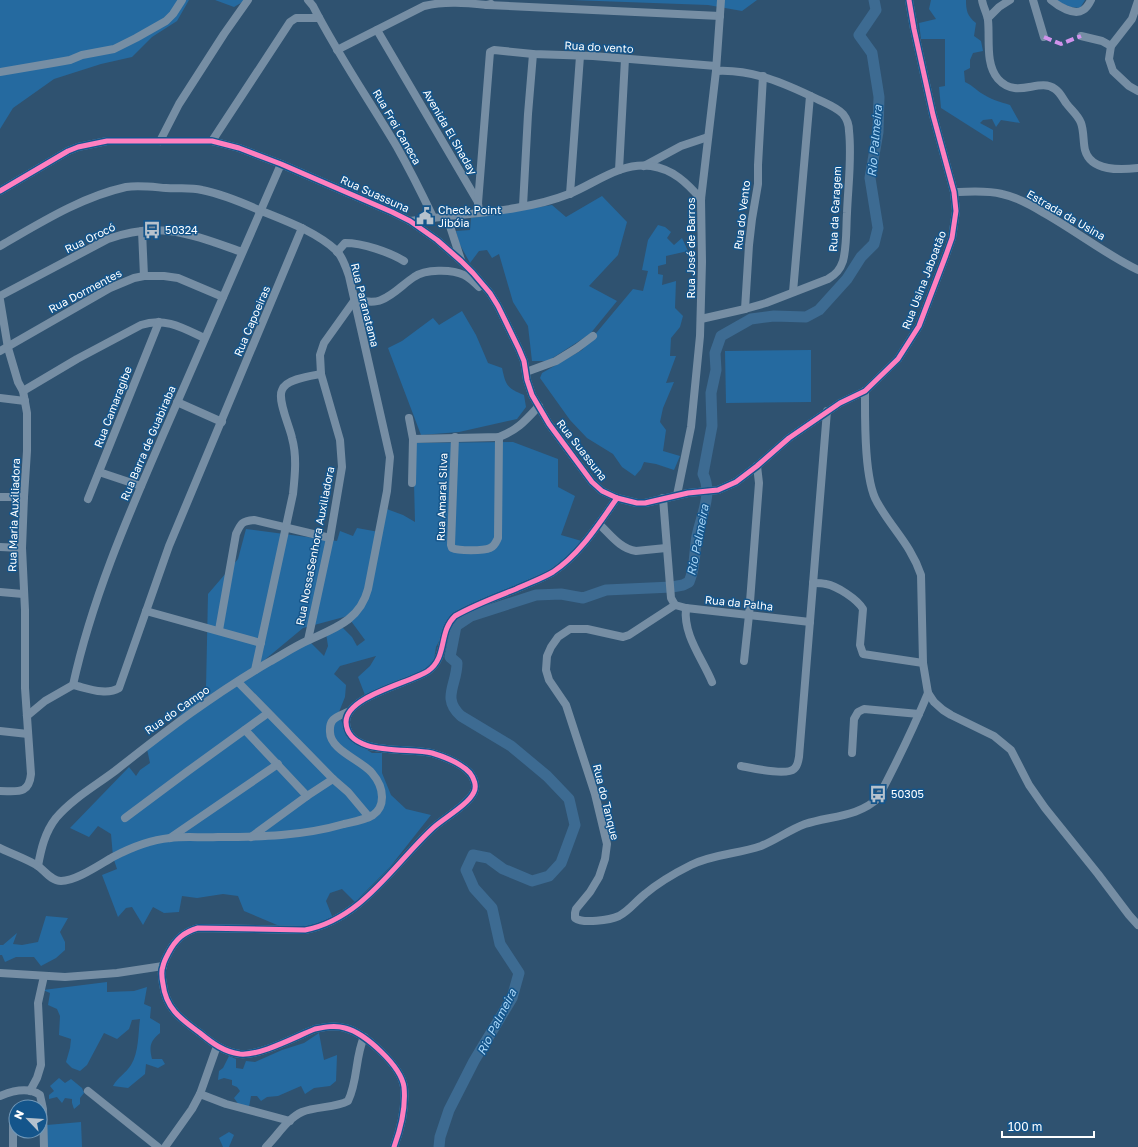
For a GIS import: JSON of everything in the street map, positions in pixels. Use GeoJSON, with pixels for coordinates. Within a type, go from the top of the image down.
{"type":"FeatureCollection","features":[{"type":"Feature","properties":{"kind":"street"},"geometry":{"type":"LineString","coordinates":[[0,72],[70,60],[82,55],[114,49],[166,21],[173,14],[182,0]]}},
{"type":"Feature","properties":{"kind":"street"},"geometry":{"type":"LineString","coordinates":[[160,141],[179,104],[224,34],[248,0]]}},
{"type":"Feature","properties":{"kind":"street","name":"Rua Frei Caneca"},"geometry":{"type":"LineString","coordinates":[[308,0],[337,50],[398,148],[433,217]]}},
{"type":"Feature","properties":{"kind":"street"},"geometry":{"type":"LineString","coordinates":[[487,5],[503,0]]}},
{"type":"Feature","properties":{"kind":"street","name":"Rua José de Barros"},"geometry":{"type":"LineString","coordinates":[[677,495],[691,427],[701,319],[701,198],[716,68],[721,0]]}},
{"type":"Feature","properties":{"kind":"street","name":"Rua Usina Jaboatão"},"geometry":{"type":"LineString","coordinates":[[709,491],[728,487],[757,466],[789,438],[840,403],[865,391],[898,359],[919,326],[952,238],[956,210],[954,192],[932,108],[909,0]]}},
{"type":"Feature","properties":{"kind":"street"},"geometry":{"type":"LineString","coordinates":[[982,0],[983,8],[988,18],[989,52],[992,70],[998,79],[1005,85],[1018,89],[1044,86],[1049,86],[1056,89],[1082,124],[1088,157],[1102,167],[1122,170],[1138,168]]}},
{"type":"Feature","properties":{"kind":"street"},"geometry":{"type":"LineString","coordinates":[[988,18],[998,3],[1010,0]]}},
{"type":"Feature","properties":{"kind":"street"},"geometry":{"type":"LineString","coordinates":[[1033,0],[1044,37]]}},
{"type":"Feature","properties":{"kind":"street"},"geometry":{"type":"LineString","coordinates":[[1051,0],[1060,7],[1078,12],[1084,10],[1091,0]]}},
{"type":"Feature","properties":{"kind":"street"},"geometry":{"type":"LineString","coordinates":[[1138,1],[1132,19],[1111,46],[1110,63],[1113,72],[1129,86],[1138,91]]}},
{"type":"Feature","properties":{"kind":"street"},"geometry":{"type":"LineString","coordinates":[[337,50],[424,6],[435,3],[449,2],[720,16]]}},
{"type":"Feature","properties":{"kind":"street"},"geometry":{"type":"LineString","coordinates":[[212,141],[290,22],[296,18],[319,18]]}},
{"type":"Feature","properties":{"kind":"street","name":"Avenida El Shaday"},"geometry":{"type":"LineString","coordinates":[[377,30],[478,203]]}},
{"type":"Feature","properties":{"kind":"street"},"geometry":{"type":"LineString","coordinates":[[1081,36],[1102,41],[1111,46]]}},
{"type":"Feature","properties":{"kind":"street","name":"Rua do vento"},"geometry":{"type":"LineString","coordinates":[[478,203],[490,52],[494,50],[533,54],[625,59],[716,68]]}},
{"type":"Feature","properties":{"kind":"street"},"geometry":{"type":"LineString","coordinates":[[523,206],[533,54]]}},
{"type":"Feature","properties":{"kind":"street"},"geometry":{"type":"LineString","coordinates":[[570,194],[580,56]]}},
{"type":"Feature","properties":{"kind":"street","name":"Rua do Vento"},"geometry":{"type":"LineString","coordinates":[[619,170],[625,59]]}},
{"type":"Feature","properties":{"kind":"street"},"geometry":{"type":"LineString","coordinates":[[716,68],[763,76],[810,96],[793,292]]}},
{"type":"Feature","properties":{"kind":"street","name":"Rua do Vento"},"geometry":{"type":"LineString","coordinates":[[745,309],[750,239],[758,184],[758,157],[763,76]]}},
{"type":"Feature","properties":{"kind":"street","name":"Rua da Garagem"},"geometry":{"type":"LineString","coordinates":[[701,319],[745,309],[828,279],[840,270],[843,260],[850,147],[849,130],[847,121],[837,109],[810,96]]}},
{"type":"Feature","properties":{"kind":"street"},"geometry":{"type":"LineString","coordinates":[[410,221],[433,217],[448,217],[548,201],[570,194],[619,170],[643,166],[681,146],[708,137]]}},
{"type":"Feature","properties":{"kind":"street","name":"Rua Suassuna"},"geometry":{"type":"LineString","coordinates":[[0,190],[68,151],[78,147],[107,141],[212,141],[239,148],[281,164],[410,221],[437,240],[473,273],[490,293],[498,306],[524,361],[532,395],[549,424],[592,482],[602,491],[617,498],[637,503],[645,503],[699,491],[709,491]]}},
{"type":"Feature","properties":{"kind":"street","name":"Rua Barra de Guabiraba"},"geometry":{"type":"LineString","coordinates":[[73,685],[81,651],[103,580],[204,338],[281,164]]}},
{"type":"Feature","properties":{"kind":"street"},"geometry":{"type":"LineString","coordinates":[[643,166],[662,169],[673,173],[683,180],[701,198]]}},
{"type":"Feature","properties":{"kind":"street","name":"Rua Paranatama"},"geometry":{"type":"LineString","coordinates":[[0,246],[80,202],[127,187],[137,186],[202,190],[233,199],[302,228],[337,252],[342,257],[349,276],[390,457],[387,491],[368,589],[363,605]]}},
{"type":"Feature","properties":{"kind":"street","name":"Estrada da Usina"},"geometry":{"type":"LineString","coordinates":[[954,192],[993,192],[1013,197],[1072,229],[1124,263],[1138,270]]}},
{"type":"Feature","properties":{"kind":"street"},"geometry":{"type":"LineString","coordinates":[[478,203],[479,212]]}},
{"type":"Feature","properties":{"kind":"street"},"geometry":{"type":"LineString","coordinates":[[448,217],[461,261]]}},
{"type":"Feature","properties":{"kind":"street","name":"Rua Capoeiras"},"geometry":{"type":"LineString","coordinates":[[73,685],[94,690],[114,692],[122,683],[169,546],[302,228]]}},
{"type":"Feature","properties":{"kind":"street"},"geometry":{"type":"LineString","coordinates":[[142,230],[144,276]]}},
{"type":"Feature","properties":{"kind":"street","name":"Rua Orocó"},"geometry":{"type":"LineString","coordinates":[[0,296],[108,239],[123,233],[142,230],[162,230],[186,233],[242,252]]}},
{"type":"Feature","properties":{"kind":"street"},"geometry":{"type":"LineString","coordinates":[[337,252],[345,243],[356,243],[379,250],[404,261]]}},
{"type":"Feature","properties":{"kind":"street"},"geometry":{"type":"LineString","coordinates":[[354,301],[361,300],[371,302],[381,300],[389,296],[416,275],[426,272],[448,272],[461,274],[468,277],[498,306]]}},
{"type":"Feature","properties":{"kind":"street","name":"Rua Dormentes"},"geometry":{"type":"LineString","coordinates":[[4,349],[121,282],[144,276],[178,278],[223,297]]}},
{"type":"Feature","properties":{"kind":"street","name":"Rua Maria Auxiliadora"},"geometry":{"type":"LineString","coordinates":[[0,300],[4,349],[23,391],[27,414],[27,451],[22,548],[25,688],[30,747],[30,782],[27,788],[23,790],[0,791]]}},
{"type":"Feature","properties":{"kind":"street","name":"Rua NossaSenhora Auxiliadora"},"geometry":{"type":"LineString","coordinates":[[308,640],[330,538],[342,467],[340,440],[321,374],[320,355],[324,343],[354,301]]}},
{"type":"Feature","properties":{"kind":"street"},"geometry":{"type":"LineString","coordinates":[[23,391],[141,324],[151,321],[176,325],[204,338]]}},
{"type":"Feature","properties":{"kind":"street","name":"Rua Camaragibe"},"geometry":{"type":"LineString","coordinates":[[88,499],[159,322]]}},
{"type":"Feature","properties":{"kind":"street"},"geometry":{"type":"LineString","coordinates":[[526,372],[556,361],[593,336]]}},
{"type":"Feature","properties":{"kind":"street"},"geometry":{"type":"LineString","coordinates":[[255,670],[287,528],[293,494],[295,453],[282,405],[281,390],[289,383],[321,374]]}},
{"type":"Feature","properties":{"kind":"street"},"geometry":{"type":"LineString","coordinates":[[865,391],[868,461],[873,491],[877,502],[908,547],[921,575],[923,663],[928,693],[934,702],[943,710],[994,736],[1010,750],[1029,785],[1045,808],[1098,874],[1128,915],[1138,924]]}},
{"type":"Feature","properties":{"kind":"street"},"geometry":{"type":"LineString","coordinates":[[0,398],[25,401]]}},
{"type":"Feature","properties":{"kind":"street"},"geometry":{"type":"LineString","coordinates":[[177,402],[222,422]]}},
{"type":"Feature","properties":{"kind":"street"},"geometry":{"type":"LineString","coordinates":[[413,439],[499,437],[518,428],[539,406]]}},
{"type":"Feature","properties":{"kind":"street"},"geometry":{"type":"LineString","coordinates":[[741,766],[778,771],[790,771],[797,766],[799,757],[828,412]]}},
{"type":"Feature","properties":{"kind":"street"},"geometry":{"type":"LineString","coordinates":[[409,418],[413,439],[412,483]]}},
{"type":"Feature","properties":{"kind":"street","name":"Rua Amaral Silva"},"geometry":{"type":"LineString","coordinates":[[455,437],[451,538],[452,548],[457,550],[491,548],[496,543],[498,538],[499,437]]}},
{"type":"Feature","properties":{"kind":"street"},"geometry":{"type":"LineString","coordinates":[[744,661],[759,484],[757,466]]}},
{"type":"Feature","properties":{"kind":"street"},"geometry":{"type":"LineString","coordinates":[[99,472],[141,486]]}},
{"type":"Feature","properties":{"kind":"street"},"geometry":{"type":"LineString","coordinates":[[0,497],[24,497]]}},
{"type":"Feature","properties":{"kind":"street"},"geometry":{"type":"LineString","coordinates":[[0,848],[38,866],[56,880],[67,880],[119,854],[139,846],[169,838],[251,837],[294,834],[334,827],[369,817],[379,810],[382,799],[382,789],[372,772],[340,750],[334,743],[330,735],[330,723],[332,720],[348,712],[371,696],[427,671],[439,659],[447,626],[455,616],[553,572],[574,555],[588,539],[617,498]]}},
{"type":"Feature","properties":{"kind":"street"},"geometry":{"type":"LineString","coordinates":[[663,498],[666,548],[673,602]]}},
{"type":"Feature","properties":{"kind":"street"},"geometry":{"type":"LineString","coordinates":[[219,630],[236,534],[242,523],[254,520],[330,538]]}},
{"type":"Feature","properties":{"kind":"street"},"geometry":{"type":"LineString","coordinates":[[599,524],[621,546],[631,550],[636,551],[666,548]]}},
{"type":"Feature","properties":{"kind":"street"},"geometry":{"type":"LineString","coordinates":[[0,547],[22,548]]}},
{"type":"Feature","properties":{"kind":"street"},"geometry":{"type":"LineString","coordinates":[[813,583],[825,584],[840,589],[862,606],[860,645],[863,654],[923,663]]}},
{"type":"Feature","properties":{"kind":"street"},"geometry":{"type":"LineString","coordinates":[[0,592],[24,594]]}},
{"type":"Feature","properties":{"kind":"street","name":"Rua da Palha"},"geometry":{"type":"LineString","coordinates":[[673,602],[686,608],[810,622]]}},
{"type":"Feature","properties":{"kind":"street","name":"Rua do Tanque"},"geometry":{"type":"LineString","coordinates":[[673,602],[629,635],[623,637],[587,629],[570,629],[558,637],[547,656],[546,670],[549,680],[566,705],[595,794],[607,844],[602,868],[590,892],[576,909],[574,916],[577,919],[586,921],[598,920],[620,915],[654,887],[690,866],[708,858],[733,854],[762,845],[775,840],[804,824],[851,813],[874,802],[878,798],[914,728],[928,693]]}},
{"type":"Feature","properties":{"kind":"street","name":"Rua do Campo"},"geometry":{"type":"LineString","coordinates":[[38,866],[43,841],[56,819],[65,809],[89,789],[176,723],[255,670],[308,640],[326,633],[340,625],[355,614],[363,605]]}},
{"type":"Feature","properties":{"kind":"street"},"geometry":{"type":"LineString","coordinates":[[686,608],[685,618],[687,629],[712,682]]}},
{"type":"Feature","properties":{"kind":"street"},"geometry":{"type":"LineString","coordinates":[[146,611],[219,630],[261,643]]}},
{"type":"Feature","properties":{"kind":"street"},"geometry":{"type":"LineString","coordinates":[[238,682],[333,779],[348,792],[369,817]]}},
{"type":"Feature","properties":{"kind":"street"},"geometry":{"type":"LineString","coordinates":[[27,716],[45,701],[73,685]]}},
{"type":"Feature","properties":{"kind":"street"},"geometry":{"type":"LineString","coordinates":[[852,753],[854,719],[858,712],[864,710],[919,714]]}},
{"type":"Feature","properties":{"kind":"street"},"geometry":{"type":"LineString","coordinates":[[348,712],[346,721],[350,734],[355,740],[365,745],[382,749],[432,753],[458,764],[471,774],[475,786],[474,793],[463,805],[433,828],[385,880],[366,898],[334,921],[305,930],[198,928],[188,931],[181,935],[172,947],[163,966],[162,980],[168,1004],[175,1014],[217,1046],[228,1051],[240,1054],[253,1053],[315,1029],[335,1026],[353,1030],[364,1036],[386,1057],[401,1076],[404,1087],[404,1105],[400,1128],[394,1147]]}},
{"type":"Feature","properties":{"kind":"street"},"geometry":{"type":"LineString","coordinates":[[125,818],[268,713]]}},
{"type":"Feature","properties":{"kind":"street"},"geometry":{"type":"LineString","coordinates":[[245,730],[307,796]]}},
{"type":"Feature","properties":{"kind":"street"},"geometry":{"type":"LineString","coordinates":[[0,731],[28,734]]}},
{"type":"Feature","properties":{"kind":"street"},"geometry":{"type":"LineString","coordinates":[[169,838],[278,764]]}},
{"type":"Feature","properties":{"kind":"street"},"geometry":{"type":"LineString","coordinates":[[251,837],[333,779]]}},
{"type":"Feature","properties":{"kind":"street"},"geometry":{"type":"LineString","coordinates":[[0,973],[65,977],[117,973],[163,966]]}},
{"type":"Feature","properties":{"kind":"street"},"geometry":{"type":"LineString","coordinates":[[30,1091],[37,1078],[41,1065],[38,1003],[44,976]]}},
{"type":"Feature","properties":{"kind":"street"},"geometry":{"type":"LineString","coordinates":[[266,1147],[274,1144],[290,1121],[303,1112],[342,1104],[348,1101],[355,1073],[358,1051],[364,1036]]}},
{"type":"Feature","properties":{"kind":"street"},"geometry":{"type":"LineString","coordinates":[[165,1147],[192,1109],[200,1094],[217,1046]]}},
{"type":"Feature","properties":{"kind":"street"},"geometry":{"type":"LineString","coordinates":[[0,1096],[16,1092],[30,1091],[39,1094],[41,1097],[44,1147]]}},
{"type":"Feature","properties":{"kind":"street"},"geometry":{"type":"LineString","coordinates":[[88,1091],[158,1147]]}},
{"type":"Feature","properties":{"kind":"street"},"geometry":{"type":"LineString","coordinates":[[200,1094],[220,1102],[290,1121]]}},
{"type":"Feature","properties":{"kind":"shaded area"},"geometry":{"type":"Polygon","coordinates":[[[0,0],[189,0],[177,21],[152,37],[132,57],[101,64],[54,79],[13,108],[0,129],[0,0]]]}},
{"type":"Feature","properties":{"kind":"shaded area"},"geometry":{"type":"Polygon","coordinates":[[[215,0],[246,0],[234,7],[215,0]]]}},
{"type":"Feature","properties":{"kind":"shaded area"},"geometry":{"type":"Polygon","coordinates":[[[571,0],[757,0],[742,11],[708,5],[571,0]]]}},
{"type":"Feature","properties":{"kind":"shaded area"},"geometry":{"type":"Polygon","coordinates":[[[931,0],[966,0],[968,13],[976,23],[974,36],[981,41],[983,51],[973,53],[970,60],[970,68],[964,71],[965,82],[988,97],[1010,105],[1020,123],[1001,120],[996,127],[992,119],[983,120],[980,123],[993,130],[993,141],[941,108],[939,87],[945,86],[945,39],[921,39],[919,23],[936,19],[929,9],[931,0]]]}},
{"type":"Feature","properties":{"kind":"shaded area"},"geometry":{"type":"Polygon","coordinates":[[[1054,0],[1085,0],[1080,8],[1070,7],[1054,0]]]}},
{"type":"Feature","properties":{"kind":"shaded area"},"geometry":{"type":"Polygon","coordinates":[[[602,196],[627,222],[618,255],[589,286],[617,301],[590,334],[548,361],[532,361],[528,326],[513,302],[499,254],[492,258],[487,250],[479,251],[470,263],[459,243],[456,231],[470,230],[471,218],[552,205],[566,217],[602,196]]]}},
{"type":"Feature","properties":{"kind":"shaded area"},"geometry":{"type":"Polygon","coordinates":[[[658,225],[665,227],[671,232],[667,238],[674,245],[682,238],[688,251],[666,256],[666,264],[658,266],[658,274],[663,275],[662,285],[676,281],[675,308],[683,316],[680,327],[671,338],[670,356],[676,356],[666,383],[674,382],[663,408],[660,422],[666,430],[663,451],[680,456],[674,470],[644,462],[641,469],[635,476],[622,467],[613,454],[587,438],[570,420],[540,378],[542,373],[582,350],[633,289],[643,291],[648,271],[642,270],[648,240],[658,225]]]}},
{"type":"Feature","properties":{"kind":"shaded area"},"geometry":{"type":"Polygon","coordinates":[[[462,311],[476,335],[488,363],[502,368],[508,386],[524,395],[526,407],[517,419],[459,432],[421,435],[388,348],[402,341],[433,318],[439,325],[462,311]]]}},
{"type":"Feature","properties":{"kind":"shaded area"},"geometry":{"type":"Polygon","coordinates":[[[811,350],[811,402],[726,403],[725,351],[811,350]]]}},
{"type":"Feature","properties":{"kind":"shaded area"},"geometry":{"type":"Polygon","coordinates":[[[513,442],[558,459],[558,487],[575,496],[561,535],[585,542],[555,570],[449,622],[436,647],[433,666],[365,695],[358,677],[370,666],[376,656],[340,666],[334,674],[346,685],[345,697],[339,712],[346,736],[372,753],[382,753],[382,773],[391,795],[406,809],[431,815],[390,867],[355,902],[342,889],[330,893],[326,901],[334,921],[289,930],[244,911],[238,896],[223,894],[197,898],[182,896],[179,912],[164,913],[153,907],[143,925],[132,907],[126,908],[118,917],[102,875],[117,869],[113,857],[111,834],[98,826],[89,837],[70,828],[129,767],[136,776],[140,770],[150,763],[147,749],[206,688],[208,594],[238,559],[246,529],[337,541],[340,531],[353,536],[357,528],[379,532],[384,508],[403,515],[415,522],[413,443],[513,442]],[[355,614],[303,628],[243,678],[308,640],[324,656],[328,646],[326,633],[340,625],[352,637],[357,646],[365,640],[351,621],[355,614]]]}},
{"type":"Feature","properties":{"kind":"shaded area"},"geometry":{"type":"Polygon","coordinates":[[[46,916],[68,918],[60,932],[65,942],[65,950],[56,958],[41,966],[34,957],[16,957],[5,962],[2,955],[0,955],[0,945],[3,945],[17,933],[13,944],[22,945],[38,942],[46,916]]]}},
{"type":"Feature","properties":{"kind":"shaded area"},"geometry":{"type":"Polygon","coordinates":[[[107,982],[107,992],[134,991],[147,987],[144,1004],[151,1007],[150,1018],[160,1024],[160,1033],[151,1044],[152,1059],[162,1059],[165,1064],[158,1068],[146,1064],[145,1074],[128,1088],[113,1086],[134,1060],[137,1049],[140,1019],[132,1020],[129,1029],[117,1039],[104,1033],[87,1065],[80,1071],[72,1068],[66,1062],[71,1039],[59,1035],[60,1016],[57,1009],[48,1005],[50,993],[43,990],[107,982]]]}},
{"type":"Feature","properties":{"kind":"shaded area"},"geometry":{"type":"Polygon","coordinates":[[[319,1033],[324,1060],[337,1055],[336,1081],[330,1086],[314,1088],[305,1094],[301,1086],[278,1096],[267,1097],[261,1101],[257,1096],[251,1096],[249,1107],[239,1105],[234,1098],[240,1091],[237,1087],[232,1085],[232,1080],[224,1078],[218,1080],[219,1071],[223,1068],[229,1056],[236,1059],[236,1068],[243,1069],[246,1061],[255,1062],[282,1050],[304,1043],[319,1033]]]}},
{"type":"Feature","properties":{"kind":"shaded area"},"geometry":{"type":"Polygon","coordinates":[[[59,1078],[65,1083],[71,1079],[82,1088],[84,1093],[80,1098],[80,1104],[74,1109],[72,1099],[65,1098],[62,1103],[57,1097],[49,1099],[49,1095],[54,1091],[50,1086],[59,1078]]]}},
{"type":"Feature","properties":{"kind":"shaded area"},"geometry":{"type":"Polygon","coordinates":[[[81,1122],[82,1147],[47,1147],[48,1125],[81,1122]]]}},
{"type":"Feature","properties":{"kind":"shaded area"},"geometry":{"type":"Polygon","coordinates":[[[229,1132],[234,1135],[229,1147],[223,1147],[219,1138],[229,1132]]]}},
{"type":"Feature","properties":{"kind":"waterway","name":"Rio Palmeira"},"geometry":{"type":"LineString","coordinates":[[439,1147],[440,1137],[449,1110],[474,1061],[512,998],[519,973],[500,944],[492,908],[474,888],[466,870],[473,855],[488,858],[503,869],[532,881],[549,876],[561,863],[575,825],[569,799],[547,776],[511,746],[461,716],[455,709],[451,697],[457,663],[450,657],[456,626],[471,616],[536,595],[561,594],[583,598],[606,590],[672,587],[689,582],[694,565],[697,536],[707,497],[706,482],[703,474],[712,426],[711,393],[716,370],[715,353],[721,336],[751,319],[774,316],[806,317],[819,310],[847,279],[861,257],[874,244],[878,228],[870,178],[878,132],[879,97],[872,53],[859,35],[876,10],[874,0]]}},
{"type":"Feature","properties":{"kind":"marked path"},"geometry":{"type":"LineString","coordinates":[[1044,37],[1061,44],[1081,36]]}},
{"type":"Feature","properties":{"kind":"cycle path"},"geometry":{"type":"LineString","coordinates":[[0,191],[68,151],[78,147],[107,141],[212,141],[239,148],[281,164],[410,221],[437,240],[473,273],[490,293],[498,306],[524,361],[527,380],[532,395],[549,424],[592,482],[602,491],[617,498],[637,503],[645,503],[688,493],[718,490],[736,482],[789,438],[840,403],[865,391],[898,359],[919,326],[952,238],[956,211],[954,192],[933,115],[909,0]]}},
{"type":"Feature","properties":{"kind":"cycle path"},"geometry":{"type":"LineString","coordinates":[[394,1147],[402,1117],[404,1087],[401,1079],[389,1060],[372,1043],[353,1031],[341,1027],[330,1027],[315,1029],[278,1045],[248,1054],[234,1053],[223,1049],[214,1044],[187,1023],[171,1007],[167,1000],[163,982],[162,970],[164,962],[172,947],[178,940],[185,934],[198,928],[305,930],[325,924],[343,915],[360,903],[375,889],[433,828],[467,802],[475,790],[475,785],[474,780],[466,769],[447,758],[432,753],[368,746],[357,741],[349,733],[346,722],[349,713],[356,705],[380,691],[428,671],[438,659],[446,629],[455,616],[477,605],[544,577],[563,565],[572,557],[596,529],[617,498]]}},
{"type":"Feature","properties":{"kind":"place","name":"Check Point Jibóia"},"geometry":{"type":"Point","coordinates":[425,216]}},
{"type":"Feature","properties":{"kind":"place","name":"50324"},"geometry":{"type":"Point","coordinates":[152,230]}},
{"type":"Feature","properties":{"kind":"place","name":"50305"},"geometry":{"type":"Point","coordinates":[878,794]}}]}
